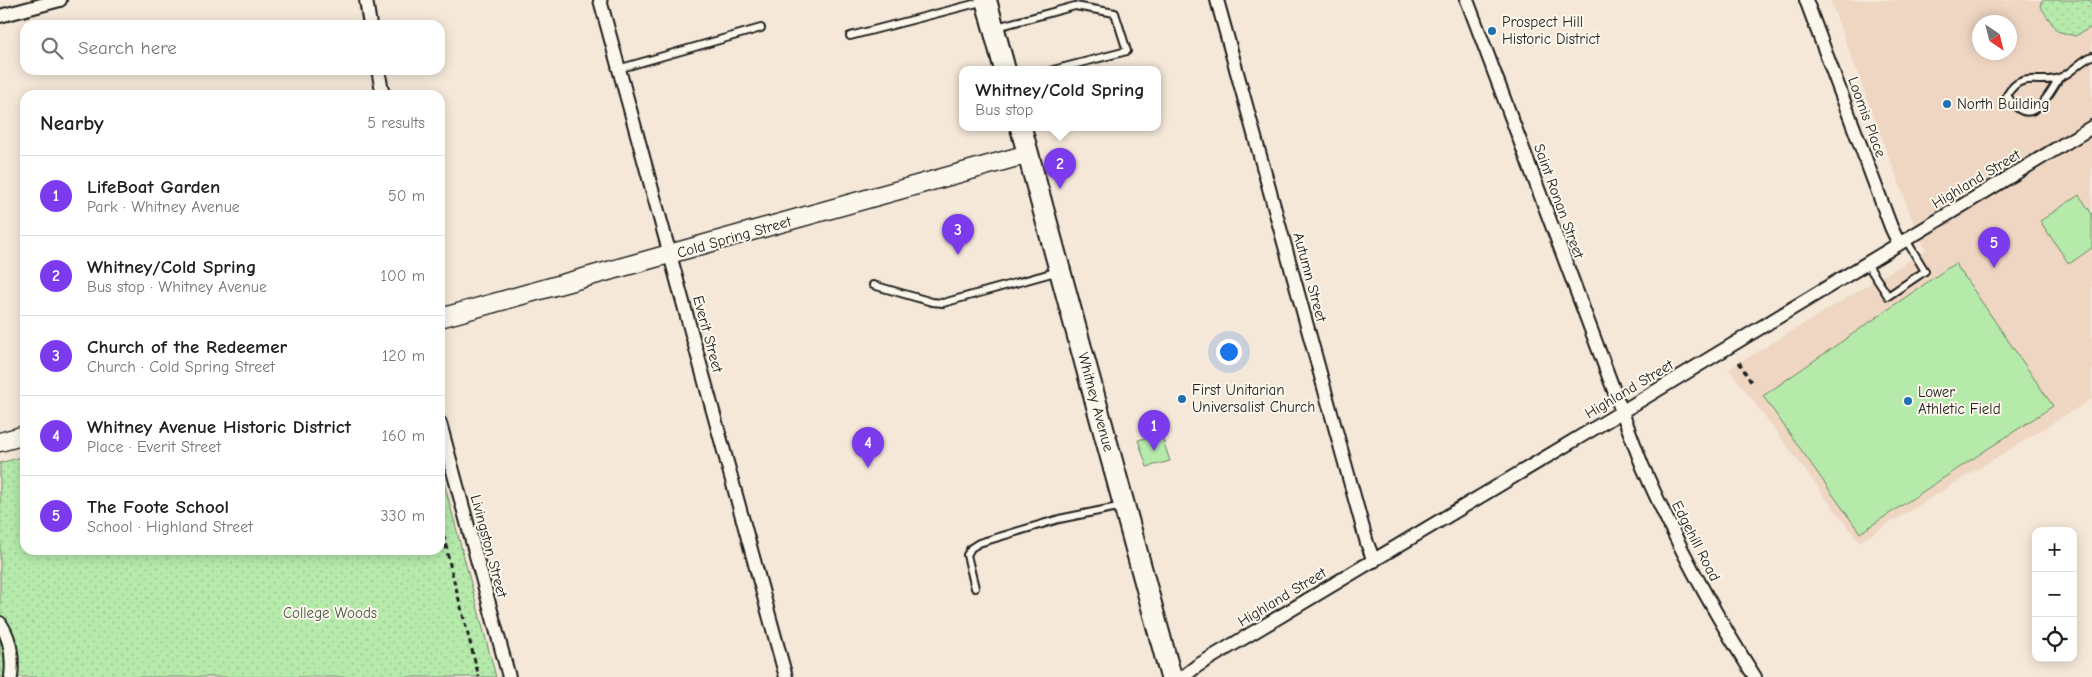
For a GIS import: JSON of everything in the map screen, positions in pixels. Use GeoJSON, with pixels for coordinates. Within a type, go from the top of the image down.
{"type":"FeatureCollection","features":[{"type":"Feature","properties":{"kind":"main road"},"geometry":{"type":"LineString","coordinates":[[986,0],[1004,66]]}},
{"type":"Feature","properties":{"kind":"main road","name":"Whitney Avenue"},"geometry":{"type":"LineString","coordinates":[[1021,131],[1171,677]]}},
{"type":"Feature","properties":{"kind":"street"},"geometry":{"type":"LineString","coordinates":[[0,16],[60,0]]}},
{"type":"Feature","properties":{"kind":"street"},"geometry":{"type":"LineString","coordinates":[[366,0],[369,20]]}},
{"type":"Feature","properties":{"kind":"street","name":"Everit Street"},"geometry":{"type":"LineString","coordinates":[[600,0],[786,677]]}},
{"type":"Feature","properties":{"kind":"street","name":"Autumn Street"},"geometry":{"type":"LineString","coordinates":[[1217,0],[1367,543],[1374,562]]}},
{"type":"Feature","properties":{"kind":"street","name":"Saint Ronan Street"},"geometry":{"type":"LineString","coordinates":[[1467,0],[1621,412]]}},
{"type":"Feature","properties":{"kind":"street","name":"Loomis Place"},"geometry":{"type":"LineString","coordinates":[[1806,0],[1891,227],[1902,242]]}},
{"type":"Feature","properties":{"kind":"street"},"geometry":{"type":"LineString","coordinates":[[379,75],[382,90]]}},
{"type":"Feature","properties":{"kind":"street","name":"Highland Street"},"geometry":{"type":"LineString","coordinates":[[1183,677],[1197,666],[1374,562],[2092,127]]}},
{"type":"Feature","properties":{"kind":"street","name":"Cold Spring Street"},"geometry":{"type":"LineString","coordinates":[[445,317],[1028,154]]}},
{"type":"Feature","properties":{"kind":"street","name":"Edgehill Road"},"geometry":{"type":"LineString","coordinates":[[1621,412],[1674,535],[1716,615],[1755,677]]}},
{"type":"Feature","properties":{"kind":"street"},"geometry":{"type":"LineString","coordinates":[[0,442],[20,436]]}},
{"type":"Feature","properties":{"kind":"street","name":"Livingston Street"},"geometry":{"type":"LineString","coordinates":[[445,441],[509,677]]}},
{"type":"Feature","properties":{"kind":"street"},"geometry":{"type":"LineString","coordinates":[[0,623],[10,648],[11,677]]}},
{"type":"Feature","properties":{"kind":"lane"},"geometry":{"type":"LineString","coordinates":[[850,36],[986,0]]}},
{"type":"Feature","properties":{"kind":"lane"},"geometry":{"type":"LineString","coordinates":[[993,28],[1076,6],[1115,14],[1127,51],[1069,66]]}},
{"type":"Feature","properties":{"kind":"lane"},"geometry":{"type":"LineString","coordinates":[[618,69],[761,28]]}},
{"type":"Feature","properties":{"kind":"lane"},"geometry":{"type":"LineString","coordinates":[[2059,78],[2032,79],[2017,82],[2007,95],[2014,106],[2021,111],[2029,112],[2035,110],[2041,106],[2059,78],[2092,56]]}},
{"type":"Feature","properties":{"kind":"lane"},"geometry":{"type":"LineString","coordinates":[[1867,264],[1888,296],[1925,271],[1902,242]]}},
{"type":"Feature","properties":{"kind":"lane"},"geometry":{"type":"LineString","coordinates":[[873,285],[932,302],[943,303],[1060,271]]}},
{"type":"Feature","properties":{"kind":"lane"},"geometry":{"type":"LineString","coordinates":[[975,588],[966,555],[971,548],[979,543],[1059,520],[1124,506]]}},
{"type":"Feature","properties":{"kind":"path"},"geometry":{"type":"LineString","coordinates":[[1739,362],[1751,382]]}},
{"type":"Feature","properties":{"kind":"path"},"geometry":{"type":"LineString","coordinates":[[445,542],[479,677]]}},
{"type":"Feature","properties":{"kind":"shaded area"},"geometry":{"type":"Polygon","coordinates":[[[1830,0],[2092,0],[2092,399],[1859,542],[1729,369],[1926,250],[1913,221],[1830,0]]]}},
{"type":"Feature","properties":{"kind":"green space"},"geometry":{"type":"Polygon","coordinates":[[[2042,0],[2090,0],[2092,4],[2092,27],[2075,36],[2057,31],[2040,6],[2042,0]]]}},
{"type":"Feature","properties":{"kind":"green space"},"geometry":{"type":"Polygon","coordinates":[[[2079,195],[2092,214],[2092,248],[2069,264],[2040,221],[2079,195]]]}},
{"type":"Feature","properties":{"kind":"green space","name":"Lower Athletic Field"},"geometry":{"type":"Polygon","coordinates":[[[1955,263],[2053,406],[1860,533],[1763,396],[1955,263]]]}},
{"type":"Feature","properties":{"kind":"green space"},"geometry":{"type":"Polygon","coordinates":[[[1161,434],[1170,461],[1147,467],[1138,440],[1161,434]]]}},
{"type":"Feature","properties":{"kind":"green space","name":"College Woods"},"geometry":{"type":"Polygon","coordinates":[[[20,457],[20,555],[445,555],[445,487],[496,677],[0,677],[0,463],[20,457]]]}},
{"type":"Feature","properties":{"kind":"place","name":"Prospect Hill Historic District"},"geometry":{"type":"Point","coordinates":[1492,31]}},
{"type":"Feature","properties":{"kind":"place","name":"North Building"},"geometry":{"type":"Point","coordinates":[1947,104]}},
{"type":"Feature","properties":{"kind":"place","name":"Whitney/Cold Spring"},"geometry":{"type":"Point","coordinates":[1060,189]}},
{"type":"Feature","properties":{"kind":"place","name":"Church of the Redeemer"},"geometry":{"type":"Point","coordinates":[958,255]}},
{"type":"Feature","properties":{"kind":"place","name":"The Foote School"},"geometry":{"type":"Point","coordinates":[1994,268]}},
{"type":"Feature","properties":{"kind":"place","name":"First Unitarian Universalist Church"},"geometry":{"type":"Point","coordinates":[1182,399]}},
{"type":"Feature","properties":{"kind":"place","name":"Lower Athletic Field"},"geometry":{"type":"Point","coordinates":[1908,401]}},
{"type":"Feature","properties":{"kind":"place","name":"LifeBoat Garden"},"geometry":{"type":"Point","coordinates":[1154,451]}},
{"type":"Feature","properties":{"kind":"place","name":"Whitney Avenue Historic District"},"geometry":{"type":"Point","coordinates":[868,468]}}]}
